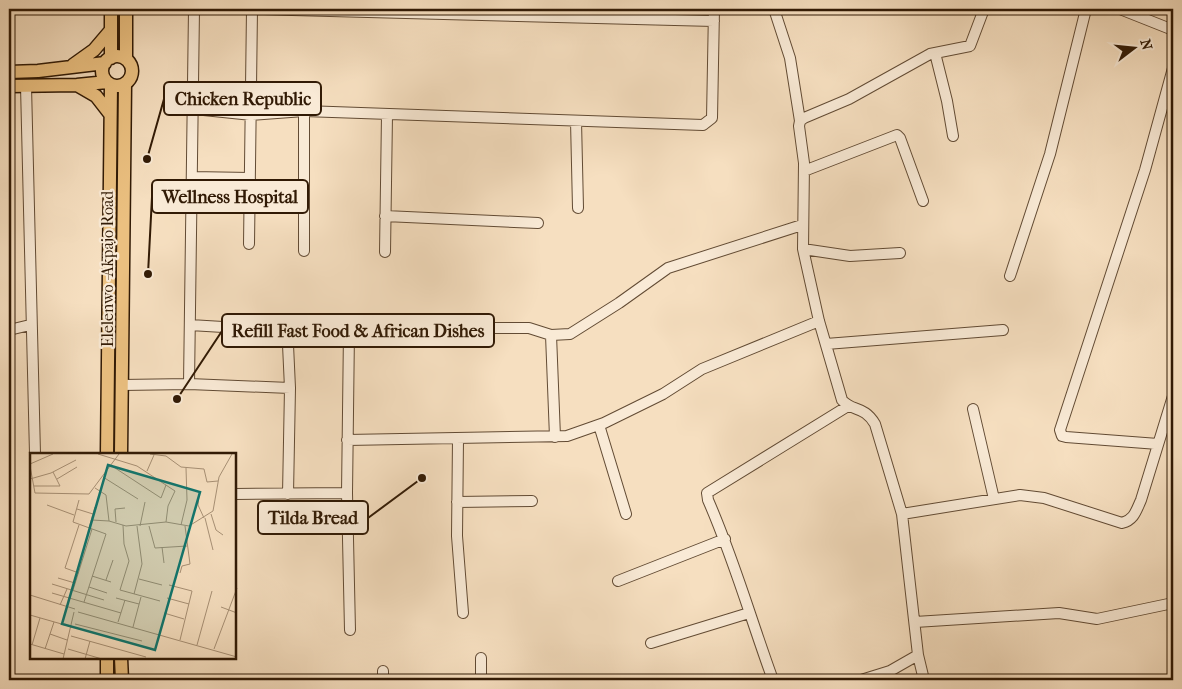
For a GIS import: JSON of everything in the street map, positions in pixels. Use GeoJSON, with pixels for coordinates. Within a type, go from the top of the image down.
{"type":"FeatureCollection","features":[{"type":"Feature","properties":{"kind":"main road"},"geometry":{"type":"LineString","coordinates":[[107,453],[110,114],[109,83],[102,73],[108,60],[111,9]]}},
{"type":"Feature","properties":{"kind":"main road"},"geometry":{"type":"LineString","coordinates":[[9,86],[125,84],[132,72],[126,58],[126,9]]}},
{"type":"Feature","properties":{"kind":"main road"},"geometry":{"type":"LineString","coordinates":[[68,67],[88,56],[111,30]]}},
{"type":"Feature","properties":{"kind":"main road"},"geometry":{"type":"LineString","coordinates":[[9,72],[68,67],[108,60],[117,56],[126,58]]}},
{"type":"Feature","properties":{"kind":"main road","name":"Elelenwo -Akpajo Road"},"geometry":{"type":"LineString","coordinates":[[122,453],[125,84]]}},
{"type":"Feature","properties":{"kind":"main road"},"geometry":{"type":"LineString","coordinates":[[77,85],[96,96],[110,114]]}},
{"type":"Feature","properties":{"kind":"main road"},"geometry":{"type":"LineString","coordinates":[[107,659],[108,680]]}},
{"type":"Feature","properties":{"kind":"main road"},"geometry":{"type":"LineString","coordinates":[[121,659],[122,680]]}},
{"type":"Feature","properties":{"kind":"street"},"geometry":{"type":"LineString","coordinates":[[189,384],[194,9]]}},
{"type":"Feature","properties":{"kind":"street"},"geometry":{"type":"LineString","coordinates":[[249,244],[252,9],[714,21]]}},
{"type":"Feature","properties":{"kind":"street"},"geometry":{"type":"LineString","coordinates":[[194,109],[252,115],[304,112],[703,125],[710,122],[712,118],[714,9]]}},
{"type":"Feature","properties":{"kind":"street"},"geometry":{"type":"LineString","coordinates":[[774,9],[790,58],[800,120],[804,171],[803,249],[819,320],[840,395],[848,406],[866,412],[875,424],[902,514],[918,655],[924,680]]}},
{"type":"Feature","properties":{"kind":"street"},"geometry":{"type":"LineString","coordinates":[[800,120],[844,101],[922,58],[935,53],[970,46],[984,9]]}},
{"type":"Feature","properties":{"kind":"street"},"geometry":{"type":"LineString","coordinates":[[1010,276],[1050,154],[1086,9]]}},
{"type":"Feature","properties":{"kind":"street"},"geometry":{"type":"LineString","coordinates":[[1120,9],[1173,30]]}},
{"type":"Feature","properties":{"kind":"street"},"geometry":{"type":"LineString","coordinates":[[935,53],[947,101],[953,136]]}},
{"type":"Feature","properties":{"kind":"street"},"geometry":{"type":"LineString","coordinates":[[1158,444],[1066,437],[1062,436],[1060,430],[1145,170],[1173,68]]}},
{"type":"Feature","properties":{"kind":"street"},"geometry":{"type":"LineString","coordinates":[[26,86],[30,326],[35,453]]}},
{"type":"Feature","properties":{"kind":"street"},"geometry":{"type":"LineString","coordinates":[[304,112],[304,251]]}},
{"type":"Feature","properties":{"kind":"street"},"geometry":{"type":"LineString","coordinates":[[385,252],[387,115]]}},
{"type":"Feature","properties":{"kind":"street"},"geometry":{"type":"LineString","coordinates":[[576,121],[578,208]]}},
{"type":"Feature","properties":{"kind":"street"},"geometry":{"type":"LineString","coordinates":[[804,171],[897,135],[900,138],[923,201]]}},
{"type":"Feature","properties":{"kind":"street"},"geometry":{"type":"LineString","coordinates":[[192,177],[250,178]]}},
{"type":"Feature","properties":{"kind":"street"},"geometry":{"type":"LineString","coordinates":[[385,216],[538,223]]}},
{"type":"Feature","properties":{"kind":"street"},"geometry":{"type":"LineString","coordinates":[[350,630],[346,493],[349,331],[361,328],[529,328],[551,335],[566,336],[585,326],[672,266],[802,225]]}},
{"type":"Feature","properties":{"kind":"street"},"geometry":{"type":"LineString","coordinates":[[803,249],[850,256],[900,253]]}},
{"type":"Feature","properties":{"kind":"street"},"geometry":{"type":"LineString","coordinates":[[347,440],[555,437],[581,433],[663,394],[702,369],[819,320]]}},
{"type":"Feature","properties":{"kind":"street"},"geometry":{"type":"LineString","coordinates":[[190,325],[287,327],[290,388],[288,494]]}},
{"type":"Feature","properties":{"kind":"street"},"geometry":{"type":"LineString","coordinates":[[9,330],[30,326]]}},
{"type":"Feature","properties":{"kind":"street"},"geometry":{"type":"LineString","coordinates":[[826,344],[1003,330]]}},
{"type":"Feature","properties":{"kind":"street"},"geometry":{"type":"LineString","coordinates":[[551,335],[555,437]]}},
{"type":"Feature","properties":{"kind":"street"},"geometry":{"type":"LineString","coordinates":[[122,385],[189,384],[290,388]]}},
{"type":"Feature","properties":{"kind":"street"},"geometry":{"type":"LineString","coordinates":[[902,514],[994,499],[1032,495],[1122,523],[1129,521],[1134,516],[1141,500],[1173,396]]}},
{"type":"Feature","properties":{"kind":"street"},"geometry":{"type":"LineString","coordinates":[[773,680],[725,539],[708,500],[709,490],[848,406]]}},
{"type":"Feature","properties":{"kind":"street"},"geometry":{"type":"LineString","coordinates":[[973,410],[994,499]]}},
{"type":"Feature","properties":{"kind":"street"},"geometry":{"type":"LineString","coordinates":[[599,425],[626,514]]}},
{"type":"Feature","properties":{"kind":"street"},"geometry":{"type":"LineString","coordinates":[[458,439],[457,502],[463,613]]}},
{"type":"Feature","properties":{"kind":"street"},"geometry":{"type":"LineString","coordinates":[[236,494],[346,493]]}},
{"type":"Feature","properties":{"kind":"street"},"geometry":{"type":"LineString","coordinates":[[457,502],[532,501]]}},
{"type":"Feature","properties":{"kind":"street"},"geometry":{"type":"LineString","coordinates":[[618,581],[725,539]]}},
{"type":"Feature","properties":{"kind":"street"},"geometry":{"type":"LineString","coordinates":[[914,622],[1059,613],[1097,619],[1173,603]]}},
{"type":"Feature","properties":{"kind":"street"},"geometry":{"type":"LineString","coordinates":[[650,643],[749,613]]}},
{"type":"Feature","properties":{"kind":"street"},"geometry":{"type":"LineString","coordinates":[[860,680],[890,671],[918,655]]}},
{"type":"Feature","properties":{"kind":"street"},"geometry":{"type":"LineString","coordinates":[[481,658],[482,680]]}},
{"type":"Feature","properties":{"kind":"place","name":"Chicken Republic"},"geometry":{"type":"Point","coordinates":[147,159]}},
{"type":"Feature","properties":{"kind":"place","name":"Wellness Hospital"},"geometry":{"type":"Point","coordinates":[148,274]}},
{"type":"Feature","properties":{"kind":"place","name":"Refill Fast Food & African Dishes"},"geometry":{"type":"Point","coordinates":[177,399]}},
{"type":"Feature","properties":{"kind":"place","name":"Tilda Bread"},"geometry":{"type":"Point","coordinates":[422,478]}}]}
